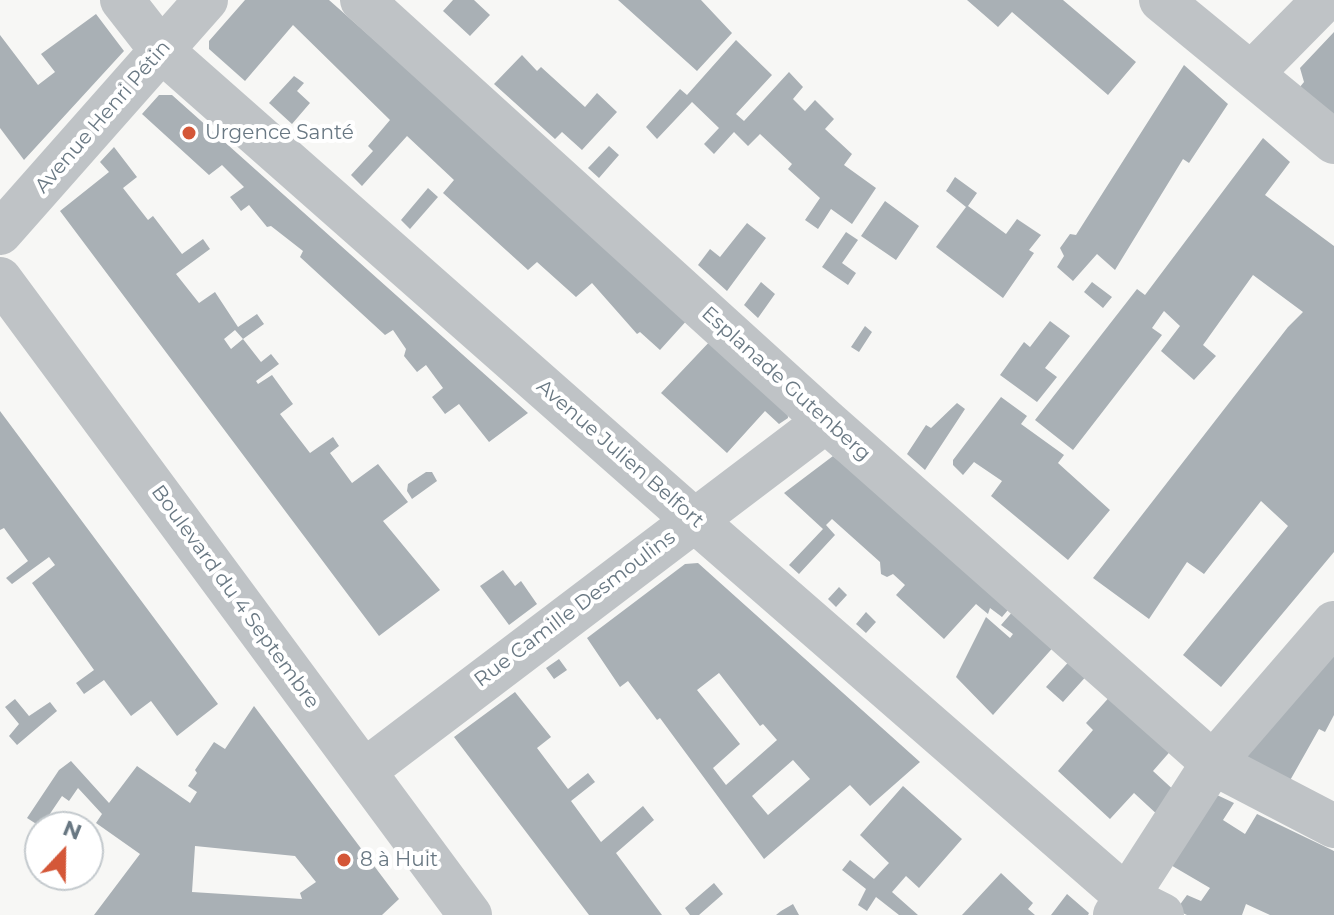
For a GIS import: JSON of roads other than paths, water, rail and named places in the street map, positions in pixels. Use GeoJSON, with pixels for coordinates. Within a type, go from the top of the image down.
{"type":"FeatureCollection","features":[{"type":"Feature","properties":{"kind":"street","name":"Avenue Julien Belfort"},"geometry":{"type":"LineString","coordinates":[[122,0],[161,50],[1135,909]]}},
{"type":"Feature","properties":{"kind":"street","name":"Avenue Henri Pétin"},"geometry":{"type":"LineString","coordinates":[[0,233],[206,0]]}},
{"type":"Feature","properties":{"kind":"street","name":"Esplanade Gutenberg"},"geometry":{"type":"LineString","coordinates":[[362,0],[826,421],[1213,763],[1334,826]]}},
{"type":"Feature","properties":{"kind":"street"},"geometry":{"type":"LineString","coordinates":[[1161,0],[1334,142]]}},
{"type":"Feature","properties":{"kind":"street"},"geometry":{"type":"LineString","coordinates":[[1252,73],[1324,0]]}},
{"type":"Feature","properties":{"kind":"street","name":"Boulevard du 4 Septembre"},"geometry":{"type":"LineString","coordinates":[[0,279],[470,915]]}},
{"type":"Feature","properties":{"kind":"street","name":"Rue Camille Desmoulins"},"geometry":{"type":"LineString","coordinates":[[364,771],[826,421]]}},
{"type":"Feature","properties":{"kind":"street"},"geometry":{"type":"LineString","coordinates":[[1135,909],[1213,763],[1334,623]]}},
{"type":"Feature","properties":{"kind":"place","name":"Urgence Santé"},"geometry":{"type":"Point","coordinates":[189,133]}},
{"type":"Feature","properties":{"kind":"place","name":"8 à Huit"},"geometry":{"type":"Point","coordinates":[344,860]}}]}
